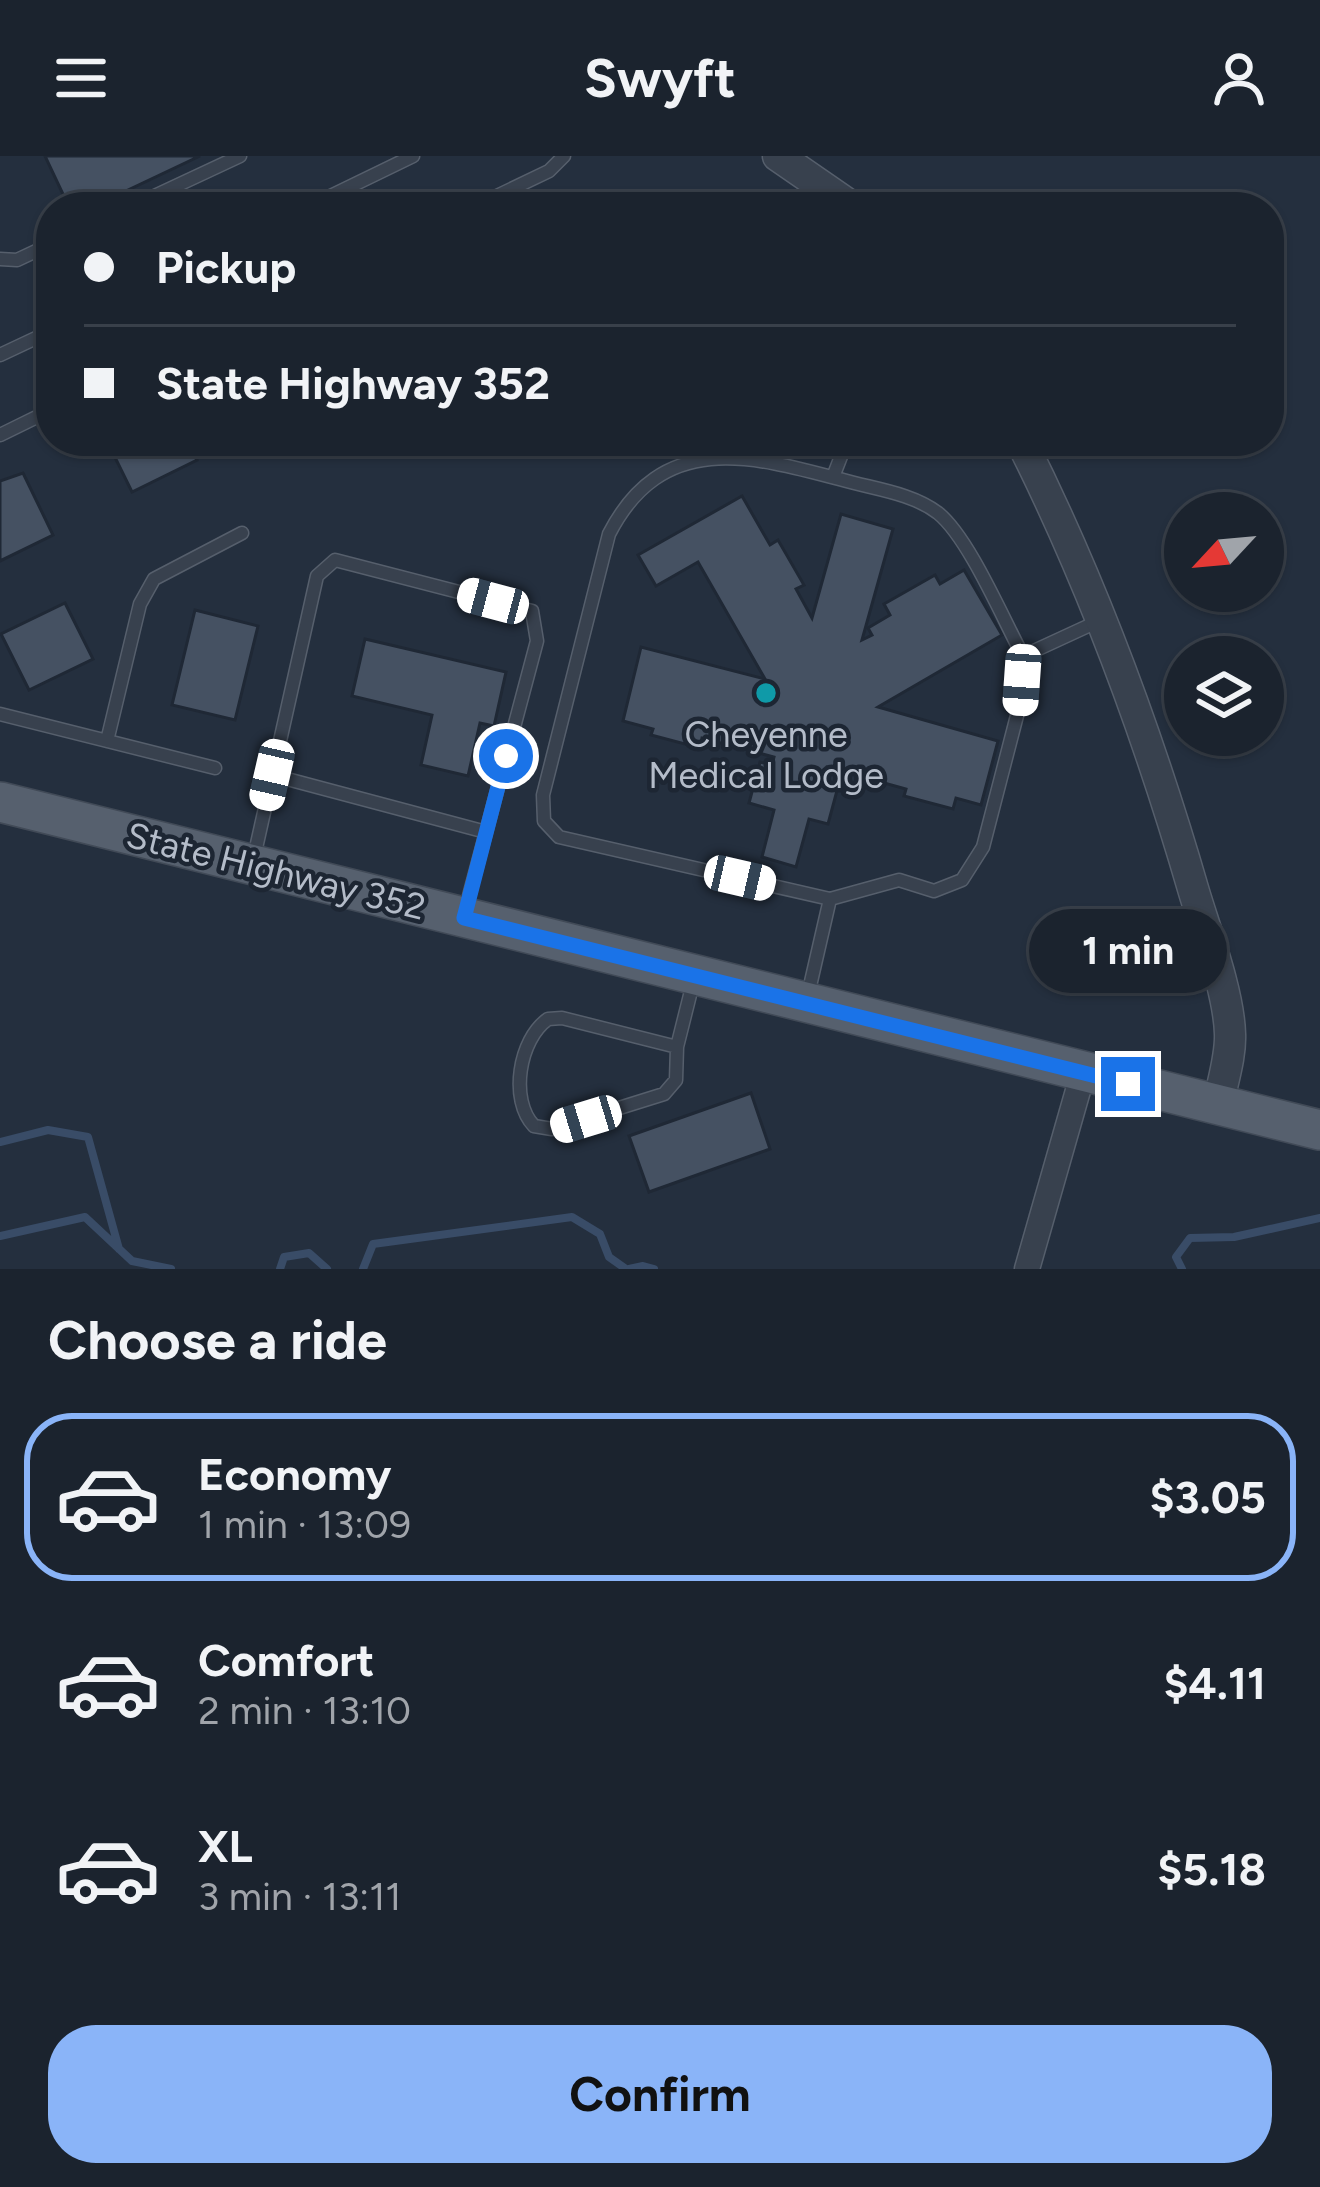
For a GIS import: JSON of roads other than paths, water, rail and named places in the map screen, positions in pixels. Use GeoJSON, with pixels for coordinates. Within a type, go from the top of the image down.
{"type":"FeatureCollection","features":[{"type":"Feature","properties":{"kind":"main road","name":"State Highway 352"},"geometry":{"type":"LineString","coordinates":[[0,802],[1311,1128]]}},
{"type":"Feature","properties":{"kind":"street"},"geometry":{"type":"LineString","coordinates":[[778,156],[830,192]]}},
{"type":"Feature","properties":{"kind":"street"},"geometry":{"type":"LineString","coordinates":[[1028,456],[1102,620],[1152,752],[1216,969],[1230,1034],[1218,1106]]}},
{"type":"Feature","properties":{"kind":"street"},"geometry":{"type":"LineString","coordinates":[[1027,1269],[1083,1072]]}},
{"type":"Feature","properties":{"kind":"lane"},"geometry":{"type":"LineString","coordinates":[[162,192],[239,156]]}},
{"type":"Feature","properties":{"kind":"lane"},"geometry":{"type":"LineString","coordinates":[[339,192],[413,156]]}},
{"type":"Feature","properties":{"kind":"lane"},"geometry":{"type":"LineString","coordinates":[[505,192],[549,171],[564,156]]}},
{"type":"Feature","properties":{"kind":"lane"},"geometry":{"type":"LineString","coordinates":[[0,259],[17,260],[36,251]]}},
{"type":"Feature","properties":{"kind":"lane"},"geometry":{"type":"LineString","coordinates":[[0,356],[36,338]]}},
{"type":"Feature","properties":{"kind":"lane"},"geometry":{"type":"LineString","coordinates":[[0,435],[36,417]]}},
{"type":"Feature","properties":{"kind":"lane"},"geometry":{"type":"LineString","coordinates":[[736,456],[833,478],[916,500],[941,515],[964,545],[1023,656],[1020,704],[983,847],[962,880],[934,891],[898,880],[830,899],[560,837],[544,821],[543,795],[609,534],[622,508],[640,488],[666,471],[699,460],[736,456]]}},
{"type":"Feature","properties":{"kind":"lane"},"geometry":{"type":"LineString","coordinates":[[833,478],[841,456]]}},
{"type":"Feature","properties":{"kind":"lane"},"geometry":{"type":"LineString","coordinates":[[106,741],[140,604],[154,579],[242,532]]}},
{"type":"Feature","properties":{"kind":"lane"},"geometry":{"type":"LineString","coordinates":[[252,865],[317,576],[335,560],[532,611],[537,641],[464,918]]}},
{"type":"Feature","properties":{"kind":"lane"},"geometry":{"type":"LineString","coordinates":[[1023,656],[1102,620]]}},
{"type":"Feature","properties":{"kind":"lane"},"geometry":{"type":"LineString","coordinates":[[0,714],[215,768]]}},
{"type":"Feature","properties":{"kind":"lane"},"geometry":{"type":"LineString","coordinates":[[272,775],[486,832]]}},
{"type":"Feature","properties":{"kind":"lane"},"geometry":{"type":"LineString","coordinates":[[806,1003],[830,899]]}},
{"type":"Feature","properties":{"kind":"lane"},"geometry":{"type":"LineString","coordinates":[[677,1047],[562,1018],[548,1019],[534,1033],[522,1070],[517,1094],[520,1106],[534,1126],[552,1130],[653,1100],[671,1088],[695,976]]}},
{"type":"Feature","properties":{"kind":"waterway"},"geometry":{"type":"LineString","coordinates":[[0,1142],[48,1130],[88,1137],[119,1249]]}},
{"type":"Feature","properties":{"kind":"waterway"},"geometry":{"type":"LineString","coordinates":[[0,1236],[85,1217],[132,1261],[171,1269]]}},
{"type":"Feature","properties":{"kind":"waterway"},"geometry":{"type":"LineString","coordinates":[[363,1269],[373,1244],[572,1217],[600,1234],[609,1257],[626,1269]]}},
{"type":"Feature","properties":{"kind":"waterway"},"geometry":{"type":"LineString","coordinates":[[1182,1269],[1176,1257],[1190,1238],[1234,1237],[1320,1218]]}},
{"type":"Feature","properties":{"kind":"waterway"},"geometry":{"type":"LineString","coordinates":[[280,1269],[284,1257],[309,1253],[327,1269]]}},
{"type":"Feature","properties":{"kind":"waterway"},"geometry":{"type":"LineString","coordinates":[[629,1269],[654,1269]]}},
{"type":"Feature","properties":{"kind":"place","name":"Cheyenne Medical Lodge"},"geometry":{"type":"Point","coordinates":[766,693]}}]}
